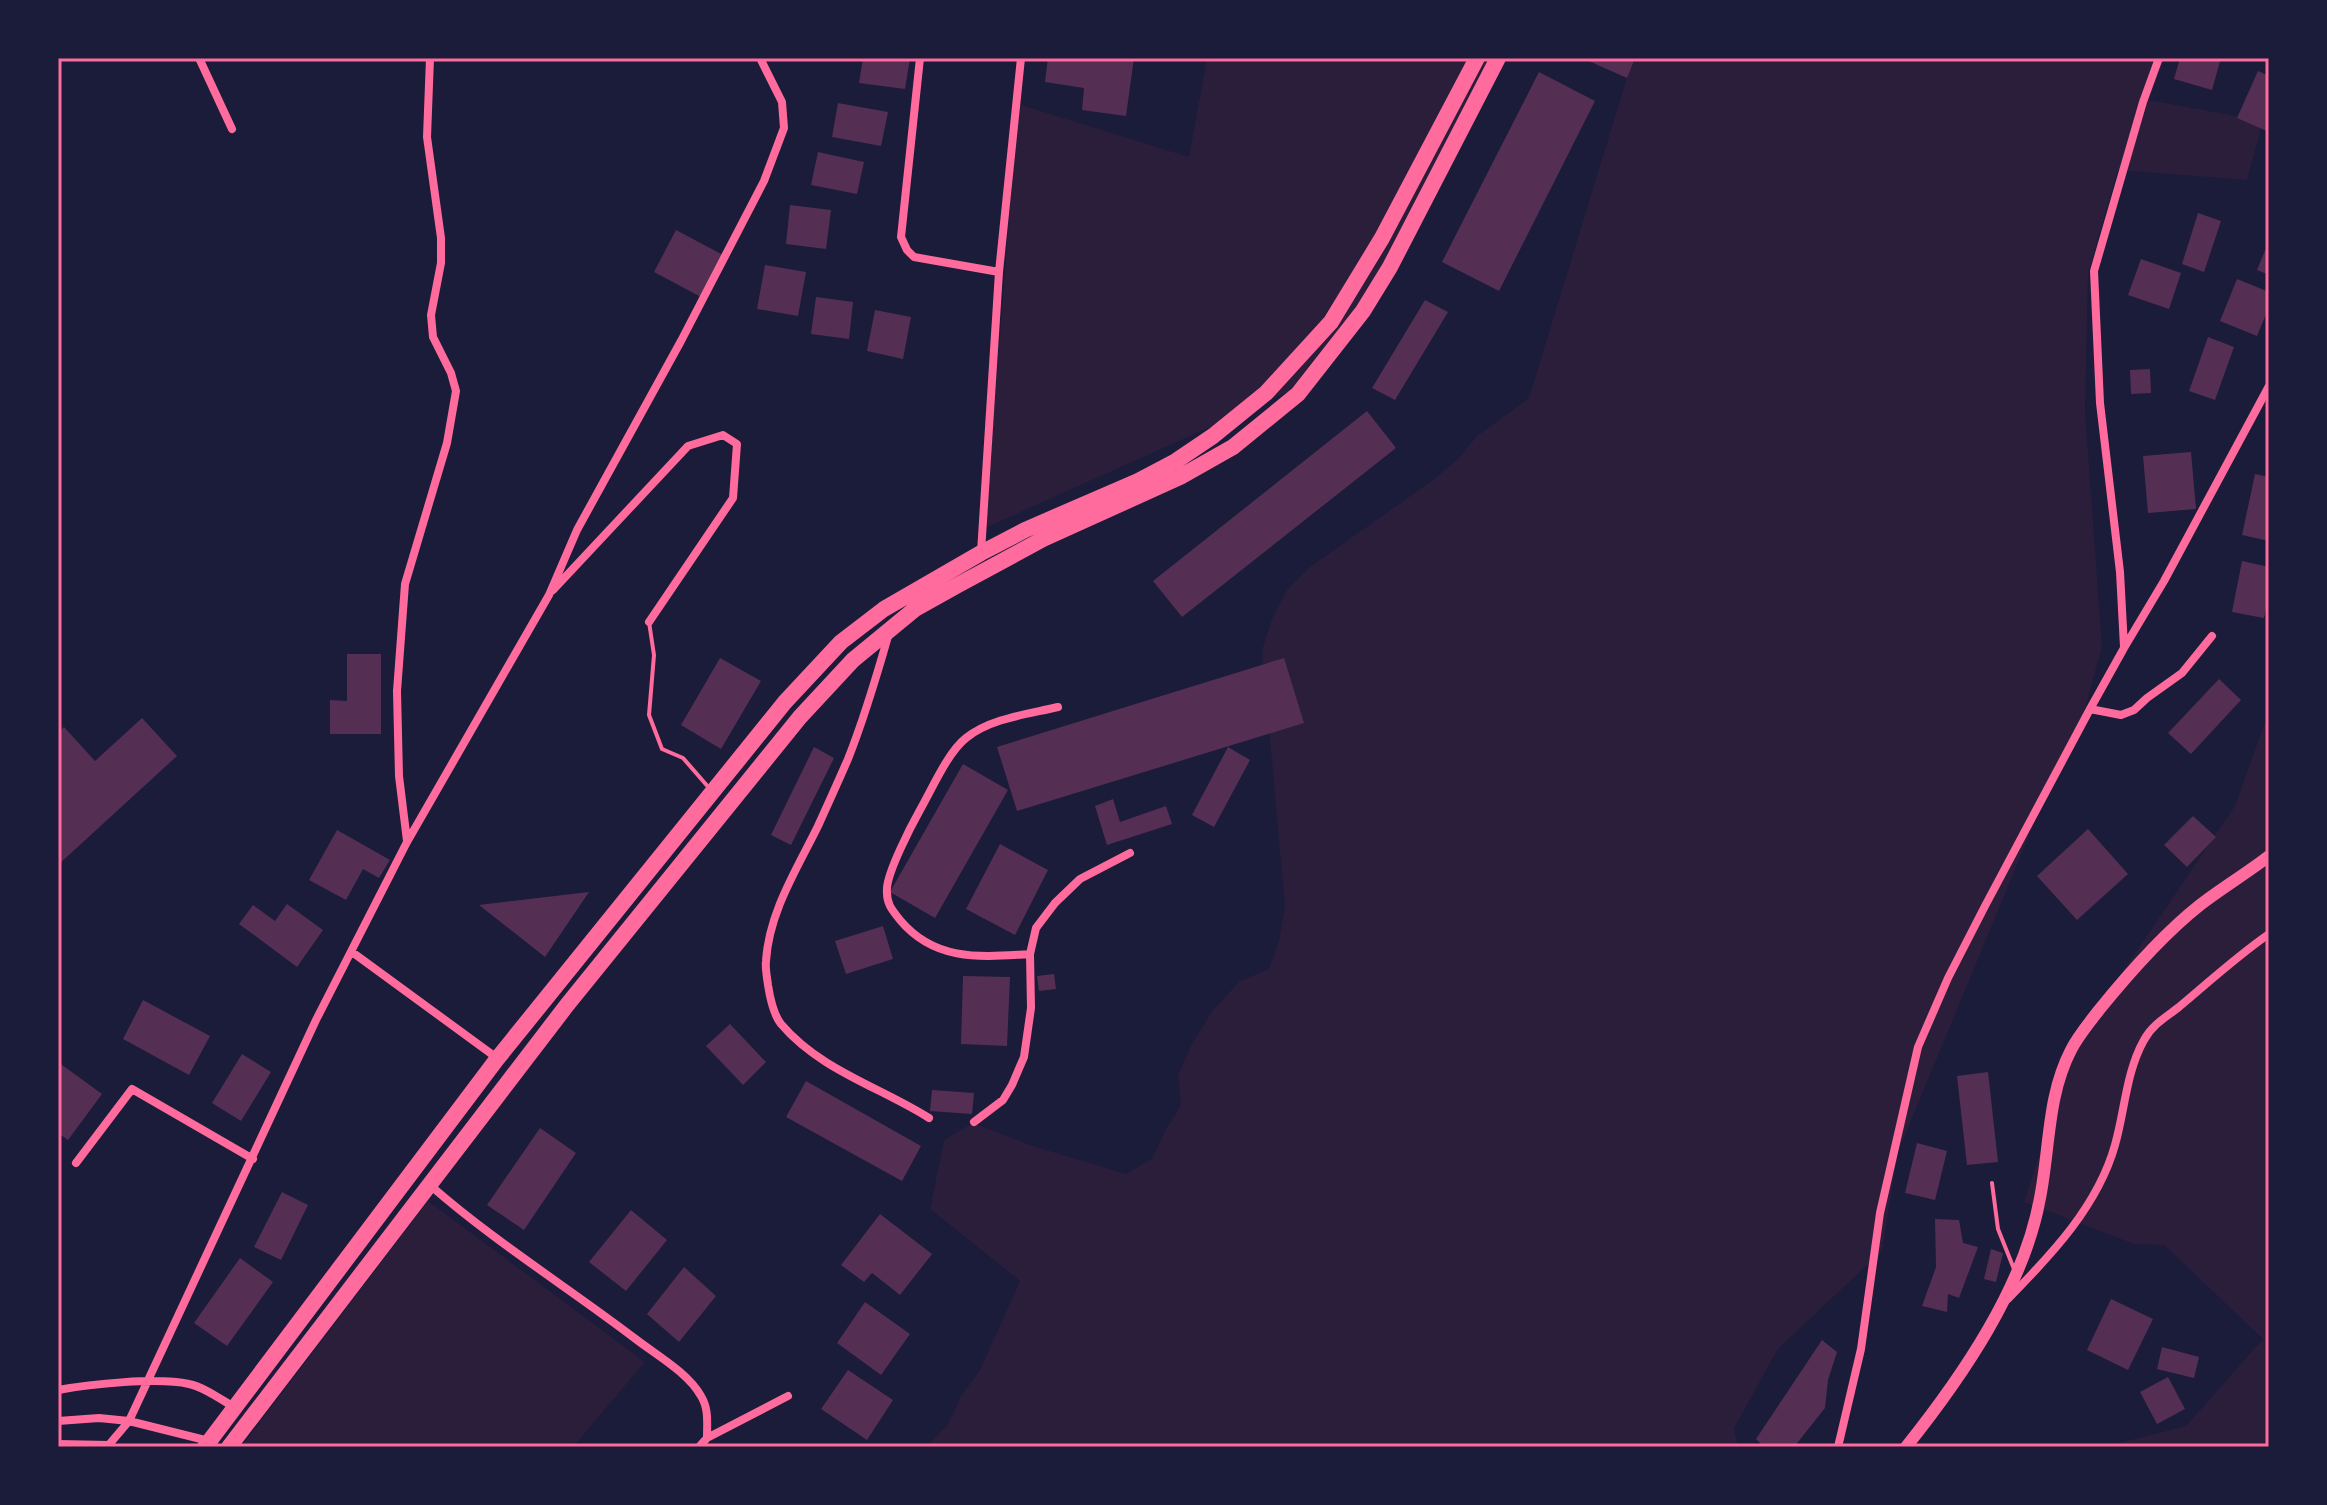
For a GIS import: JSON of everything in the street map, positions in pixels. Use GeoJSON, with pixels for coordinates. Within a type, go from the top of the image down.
{"type":"FeatureCollection","features":[{"type":"Feature","properties":{"kind":"highway"},"geometry":{"type":"LineString","coordinates":[[207,1444],[497,1059],[785,702],[841,642],[884,609],[1025,530],[1176,461],[1266,393],[1331,322],[1382,238],[1477,58]]}},
{"type":"Feature","properties":{"kind":"highway"},"geometry":{"type":"LineString","coordinates":[[229,1447],[567,1005],[800,717],[853,660],[915,609],[1043,539],[1180,477],[1233,447],[1298,394],[1363,311],[1390,267],[1498,58]]}},
{"type":"Feature","properties":{"kind":"main road"},"geometry":{"type":"LineString","coordinates":[[1906,1447],[1950,1391],[2000,1307],[2028,1247],[2040,1199],[2054,1097],[2071,1050],[2134,967],[2199,906],[2269,856]]}},
{"type":"Feature","properties":{"kind":"street"},"geometry":{"type":"LineString","coordinates":[[199,58],[232,129]]}},
{"type":"Feature","properties":{"kind":"street"},"geometry":{"type":"LineString","coordinates":[[407,842],[399,776],[397,691],[405,584],[447,443],[456,391],[451,373],[433,337],[431,315],[441,263],[441,238],[427,137],[430,58]]}},
{"type":"Feature","properties":{"kind":"street"},"geometry":{"type":"LineString","coordinates":[[58,1444],[108,1446],[129,1421],[316,1020],[407,842],[549,595],[577,530],[681,341],[764,181],[784,128],[782,102],[760,58]]}},
{"type":"Feature","properties":{"kind":"street"},"geometry":{"type":"LineString","coordinates":[[920,58],[901,237],[914,257],[999,272]]}},
{"type":"Feature","properties":{"kind":"street"},"geometry":{"type":"LineString","coordinates":[[981,553],[999,272],[1021,58]]}},
{"type":"Feature","properties":{"kind":"street"},"geometry":{"type":"LineString","coordinates":[[2124,648],[2120,572],[2100,403],[2094,271],[2134,130],[2159,58]]}},
{"type":"Feature","properties":{"kind":"street"},"geometry":{"type":"LineString","coordinates":[[1838,1447],[1861,1349],[1880,1213],[1918,1047],[1948,978],[2090,709],[2164,581],[2269,386]]}},
{"type":"Feature","properties":{"kind":"street"},"geometry":{"type":"LineString","coordinates":[[549,595],[688,446],[723,435],[737,444],[733,498],[649,622]]}},
{"type":"Feature","properties":{"kind":"street"},"geometry":{"type":"LineString","coordinates":[[890,628],[876,680],[848,758],[787,886],[773,924],[765,962],[770,998],[779,1022],[798,1042],[849,1077],[900,1100],[929,1118]]}},
{"type":"Feature","properties":{"kind":"street"},"geometry":{"type":"LineString","coordinates":[[2090,709],[2121,715],[2134,710],[2182,673],[2212,636]]}},
{"type":"Feature","properties":{"kind":"street"},"geometry":{"type":"LineString","coordinates":[[1030,954],[984,957],[952,953],[928,945],[907,928],[888,905],[887,885],[911,826],[949,759],[964,739],[985,727],[1058,707]]}},
{"type":"Feature","properties":{"kind":"street"},"geometry":{"type":"LineString","coordinates":[[974,1122],[1003,1100],[1024,1057],[1031,1008],[1030,954],[1036,928],[1055,903],[1080,879],[1130,853]]}},
{"type":"Feature","properties":{"kind":"street"},"geometry":{"type":"LineString","coordinates":[[2000,1307],[2043,1264],[2086,1208],[2102,1181],[2116,1143],[2134,1063],[2144,1038],[2157,1023],[2240,953],[2269,934]]}},
{"type":"Feature","properties":{"kind":"street"},"geometry":{"type":"LineString","coordinates":[[352,952],[497,1059]]}},
{"type":"Feature","properties":{"kind":"street"},"geometry":{"type":"LineString","coordinates":[[76,1163],[132,1089],[253,1159]]}},
{"type":"Feature","properties":{"kind":"street"},"geometry":{"type":"LineString","coordinates":[[431,1186],[459,1211],[607,1317],[687,1379],[700,1393],[706,1407],[707,1438]]}},
{"type":"Feature","properties":{"kind":"street"},"geometry":{"type":"LineString","coordinates":[[58,1390],[147,1382],[192,1384],[234,1407]]}},
{"type":"Feature","properties":{"kind":"street"},"geometry":{"type":"LineString","coordinates":[[699,1447],[707,1438],[788,1396]]}},
{"type":"Feature","properties":{"kind":"street"},"geometry":{"type":"LineString","coordinates":[[58,1421],[99,1418],[129,1421],[207,1444]]}},
{"type":"Feature","properties":{"kind":"lane"},"geometry":{"type":"LineString","coordinates":[[649,622],[654,655],[649,715],[662,749],[683,758],[712,791]]}},
{"type":"Feature","properties":{"kind":"lane"},"geometry":{"type":"LineString","coordinates":[[1992,1183],[1998,1229],[2016,1273]]}},
{"type":"Feature","properties":{"kind":"shaded area"},"geometry":{"type":"Polygon","coordinates":[[[1207,58],[1496,58],[1424,206],[1322,358],[1297,388],[985,528],[1018,104],[1189,157],[1207,58]]]}},
{"type":"Feature","properties":{"kind":"shaded area"},"geometry":{"type":"Polygon","coordinates":[[[1633,58],[2165,58],[2149,100],[2263,121],[2247,180],[2118,170],[2088,273],[2085,411],[2102,647],[2084,712],[2038,814],[1898,1152],[1882,1251],[1778,1349],[1734,1428],[1738,1447],[926,1447],[948,1424],[961,1396],[980,1370],[1020,1281],[930,1209],[944,1140],[973,1123],[1033,1146],[1126,1174],[1152,1159],[1181,1105],[1178,1075],[1191,1046],[1212,1011],[1240,981],[1269,969],[1279,941],[1285,907],[1262,650],[1272,619],[1287,590],[1310,567],[1433,480],[1458,459],[1477,436],[1529,398],[1633,58]]]}},
{"type":"Feature","properties":{"kind":"shaded area"},"geometry":{"type":"Polygon","coordinates":[[[2269,711],[2269,1447],[2103,1447],[2186,1426],[2263,1339],[2164,1245],[2134,1244],[2024,1202],[2079,1036],[2235,806],[2269,711]]]}},
{"type":"Feature","properties":{"kind":"shaded area"},"geometry":{"type":"Polygon","coordinates":[[[428,1201],[645,1362],[573,1447],[241,1447],[428,1201]]]}},
{"type":"Feature","properties":{"kind":"building"},"geometry":{"type":"Polygon","coordinates":[[[863,58],[910,58],[905,89],[859,83],[863,58]]]}},
{"type":"Feature","properties":{"kind":"building"},"geometry":{"type":"Polygon","coordinates":[[[1048,58],[1134,58],[1126,116],[1082,110],[1084,88],[1045,82],[1048,58]]]}},
{"type":"Feature","properties":{"kind":"building"},"geometry":{"type":"Polygon","coordinates":[[[1582,58],[1635,58],[1627,78],[1582,58]]]}},
{"type":"Feature","properties":{"kind":"building"},"geometry":{"type":"Polygon","coordinates":[[[2180,58],[2221,58],[2212,90],[2174,79],[2180,58]]]}},
{"type":"Feature","properties":{"kind":"building"},"geometry":{"type":"Polygon","coordinates":[[[2258,71],[2269,76],[2269,132],[2237,118],[2258,71]]]}},
{"type":"Feature","properties":{"kind":"building"},"geometry":{"type":"Polygon","coordinates":[[[1539,72],[1595,101],[1499,291],[1442,262],[1539,72]]]}},
{"type":"Feature","properties":{"kind":"building"},"geometry":{"type":"Polygon","coordinates":[[[838,103],[888,112],[881,146],[832,137],[838,103]]]}},
{"type":"Feature","properties":{"kind":"building"},"geometry":{"type":"Polygon","coordinates":[[[818,152],[864,162],[857,194],[811,185],[818,152]]]}},
{"type":"Feature","properties":{"kind":"building"},"geometry":{"type":"Polygon","coordinates":[[[790,205],[831,210],[826,249],[786,244],[790,205]]]}},
{"type":"Feature","properties":{"kind":"building"},"geometry":{"type":"Polygon","coordinates":[[[2198,213],[2221,221],[2204,272],[2182,264],[2198,213]]]}},
{"type":"Feature","properties":{"kind":"building"},"geometry":{"type":"Polygon","coordinates":[[[676,230],[723,255],[701,297],[654,272],[676,230]]]}},
{"type":"Feature","properties":{"kind":"building"},"geometry":{"type":"Polygon","coordinates":[[[2269,241],[2269,275],[2257,270],[2269,241]]]}},
{"type":"Feature","properties":{"kind":"building"},"geometry":{"type":"Polygon","coordinates":[[[2141,259],[2181,273],[2169,309],[2128,295],[2141,259]]]}},
{"type":"Feature","properties":{"kind":"building"},"geometry":{"type":"Polygon","coordinates":[[[765,265],[806,272],[798,316],[757,309],[765,265]]]}},
{"type":"Feature","properties":{"kind":"building"},"geometry":{"type":"Polygon","coordinates":[[[2237,279],[2269,292],[2269,307],[2257,336],[2220,321],[2237,279]]]}},
{"type":"Feature","properties":{"kind":"building"},"geometry":{"type":"Polygon","coordinates":[[[816,297],[853,302],[849,339],[811,334],[816,297]]]}},
{"type":"Feature","properties":{"kind":"building"},"geometry":{"type":"Polygon","coordinates":[[[1425,300],[1448,312],[1395,400],[1372,388],[1425,300]]]}},
{"type":"Feature","properties":{"kind":"building"},"geometry":{"type":"Polygon","coordinates":[[[875,310],[911,317],[903,359],[867,351],[875,310]]]}},
{"type":"Feature","properties":{"kind":"building"},"geometry":{"type":"Polygon","coordinates":[[[2208,337],[2234,347],[2215,400],[2189,391],[2208,337]]]}},
{"type":"Feature","properties":{"kind":"building"},"geometry":{"type":"Polygon","coordinates":[[[2150,369],[2151,393],[2131,394],[2130,370],[2150,369]]]}},
{"type":"Feature","properties":{"kind":"building"},"geometry":{"type":"Polygon","coordinates":[[[1367,411],[1396,448],[1182,617],[1153,581],[1367,411]]]}},
{"type":"Feature","properties":{"kind":"building"},"geometry":{"type":"Polygon","coordinates":[[[2191,452],[2196,509],[2148,513],[2143,456],[2191,452]]]}},
{"type":"Feature","properties":{"kind":"building"},"geometry":{"type":"Polygon","coordinates":[[[2255,474],[2269,477],[2269,541],[2242,535],[2255,474]]]}},
{"type":"Feature","properties":{"kind":"building"},"geometry":{"type":"Polygon","coordinates":[[[2242,561],[2269,567],[2269,593],[2264,618],[2232,612],[2242,561]]]}},
{"type":"Feature","properties":{"kind":"building"},"geometry":{"type":"Polygon","coordinates":[[[347,654],[381,654],[381,734],[330,734],[330,700],[347,701],[347,654]]]}},
{"type":"Feature","properties":{"kind":"building"},"geometry":{"type":"Polygon","coordinates":[[[720,658],[761,681],[721,749],[681,725],[720,658]]]}},
{"type":"Feature","properties":{"kind":"building"},"geometry":{"type":"Polygon","coordinates":[[[1284,658],[1304,723],[1017,811],[997,747],[1284,658]]]}},
{"type":"Feature","properties":{"kind":"building"},"geometry":{"type":"Polygon","coordinates":[[[2219,679],[2241,700],[2191,754],[2168,733],[2219,679]]]}},
{"type":"Feature","properties":{"kind":"building"},"geometry":{"type":"Polygon","coordinates":[[[142,718],[177,756],[58,865],[58,733],[64,727],[95,761],[142,718]]]}},
{"type":"Feature","properties":{"kind":"building"},"geometry":{"type":"Polygon","coordinates":[[[814,747],[834,758],[791,845],[771,835],[814,747]]]}},
{"type":"Feature","properties":{"kind":"building"},"geometry":{"type":"Polygon","coordinates":[[[1228,747],[1250,760],[1214,827],[1192,815],[1228,747]]]}},
{"type":"Feature","properties":{"kind":"building"},"geometry":{"type":"Polygon","coordinates":[[[963,764],[1008,790],[935,918],[890,892],[963,764]]]}},
{"type":"Feature","properties":{"kind":"building"},"geometry":{"type":"Polygon","coordinates":[[[1113,799],[1120,822],[1166,806],[1172,824],[1107,845],[1095,806],[1113,799]]]}},
{"type":"Feature","properties":{"kind":"building"},"geometry":{"type":"Polygon","coordinates":[[[2193,816],[2216,837],[2187,867],[2164,845],[2193,816]]]}},
{"type":"Feature","properties":{"kind":"building"},"geometry":{"type":"Polygon","coordinates":[[[2088,829],[2128,874],[2077,920],[2037,876],[2088,829]]]}},
{"type":"Feature","properties":{"kind":"building"},"geometry":{"type":"Polygon","coordinates":[[[337,830],[390,860],[379,878],[363,869],[346,900],[309,880],[337,830]]]}},
{"type":"Feature","properties":{"kind":"building"},"geometry":{"type":"Polygon","coordinates":[[[1000,844],[1048,870],[1015,935],[966,909],[1000,844]]]}},
{"type":"Feature","properties":{"kind":"building"},"geometry":{"type":"Polygon","coordinates":[[[589,892],[545,957],[479,905],[589,892]]]}},
{"type":"Feature","properties":{"kind":"building"},"geometry":{"type":"Polygon","coordinates":[[[287,904],[323,930],[297,967],[239,924],[253,905],[275,921],[287,904]]]}},
{"type":"Feature","properties":{"kind":"building"},"geometry":{"type":"Polygon","coordinates":[[[883,926],[893,959],[846,974],[835,941],[883,926]]]}},
{"type":"Feature","properties":{"kind":"building"},"geometry":{"type":"Polygon","coordinates":[[[1054,974],[1056,989],[1039,991],[1037,976],[1054,974]]]}},
{"type":"Feature","properties":{"kind":"building"},"geometry":{"type":"Polygon","coordinates":[[[963,976],[1010,977],[1007,1046],[961,1044],[963,976]]]}},
{"type":"Feature","properties":{"kind":"building"},"geometry":{"type":"Polygon","coordinates":[[[143,1000],[210,1036],[189,1075],[123,1039],[143,1000]]]}},
{"type":"Feature","properties":{"kind":"building"},"geometry":{"type":"Polygon","coordinates":[[[730,1024],[766,1062],[743,1085],[706,1046],[730,1024]]]}},
{"type":"Feature","properties":{"kind":"building"},"geometry":{"type":"Polygon","coordinates":[[[242,1054],[271,1072],[241,1121],[212,1103],[242,1054]]]}},
{"type":"Feature","properties":{"kind":"building"},"geometry":{"type":"Polygon","coordinates":[[[58,1062],[102,1094],[68,1140],[58,1133],[58,1062]]]}},
{"type":"Feature","properties":{"kind":"building"},"geometry":{"type":"Polygon","coordinates":[[[1988,1072],[1998,1162],[1967,1165],[1957,1076],[1988,1072]]]}},
{"type":"Feature","properties":{"kind":"building"},"geometry":{"type":"Polygon","coordinates":[[[806,1081],[921,1146],[902,1181],[786,1117],[806,1081]]]}},
{"type":"Feature","properties":{"kind":"building"},"geometry":{"type":"Polygon","coordinates":[[[932,1090],[974,1093],[972,1114],[930,1111],[932,1090]]]}},
{"type":"Feature","properties":{"kind":"building"},"geometry":{"type":"Polygon","coordinates":[[[540,1128],[576,1153],[524,1230],[487,1205],[540,1128]]]}},
{"type":"Feature","properties":{"kind":"building"},"geometry":{"type":"Polygon","coordinates":[[[1917,1143],[1947,1151],[1935,1200],[1905,1193],[1917,1143]]]}},
{"type":"Feature","properties":{"kind":"building"},"geometry":{"type":"Polygon","coordinates":[[[282,1192],[308,1205],[281,1260],[254,1247],[282,1192]]]}},
{"type":"Feature","properties":{"kind":"building"},"geometry":{"type":"Polygon","coordinates":[[[631,1210],[667,1240],[626,1291],[589,1262],[631,1210]]]}},
{"type":"Feature","properties":{"kind":"building"},"geometry":{"type":"Polygon","coordinates":[[[880,1214],[932,1254],[900,1295],[872,1273],[864,1282],[841,1265],[880,1214]]]}},
{"type":"Feature","properties":{"kind":"building"},"geometry":{"type":"Polygon","coordinates":[[[1935,1219],[1959,1220],[1963,1243],[1978,1247],[1959,1298],[1948,1294],[1947,1312],[1922,1306],[1936,1267],[1935,1219]]]}},
{"type":"Feature","properties":{"kind":"building"},"geometry":{"type":"Polygon","coordinates":[[[1991,1249],[2003,1253],[1996,1282],[1984,1279],[1991,1249]]]}},
{"type":"Feature","properties":{"kind":"building"},"geometry":{"type":"Polygon","coordinates":[[[240,1258],[273,1282],[227,1346],[194,1323],[240,1258]]]}},
{"type":"Feature","properties":{"kind":"building"},"geometry":{"type":"Polygon","coordinates":[[[684,1267],[716,1296],[679,1342],[647,1314],[684,1267]]]}},
{"type":"Feature","properties":{"kind":"building"},"geometry":{"type":"Polygon","coordinates":[[[2111,1299],[2153,1319],[2128,1370],[2087,1350],[2111,1299]]]}},
{"type":"Feature","properties":{"kind":"building"},"geometry":{"type":"Polygon","coordinates":[[[865,1302],[910,1334],[881,1375],[837,1343],[865,1302]]]}},
{"type":"Feature","properties":{"kind":"building"},"geometry":{"type":"Polygon","coordinates":[[[1822,1340],[1837,1352],[1828,1380],[1825,1408],[1794,1447],[1764,1447],[1756,1439],[1822,1340]]]}},
{"type":"Feature","properties":{"kind":"building"},"geometry":{"type":"Polygon","coordinates":[[[2162,1347],[2199,1357],[2194,1378],[2157,1369],[2162,1347]]]}},
{"type":"Feature","properties":{"kind":"building"},"geometry":{"type":"Polygon","coordinates":[[[848,1370],[893,1400],[867,1440],[821,1409],[848,1370]]]}},
{"type":"Feature","properties":{"kind":"building"},"geometry":{"type":"Polygon","coordinates":[[[2168,1377],[2185,1409],[2157,1424],[2140,1392],[2168,1377]]]}}]}
